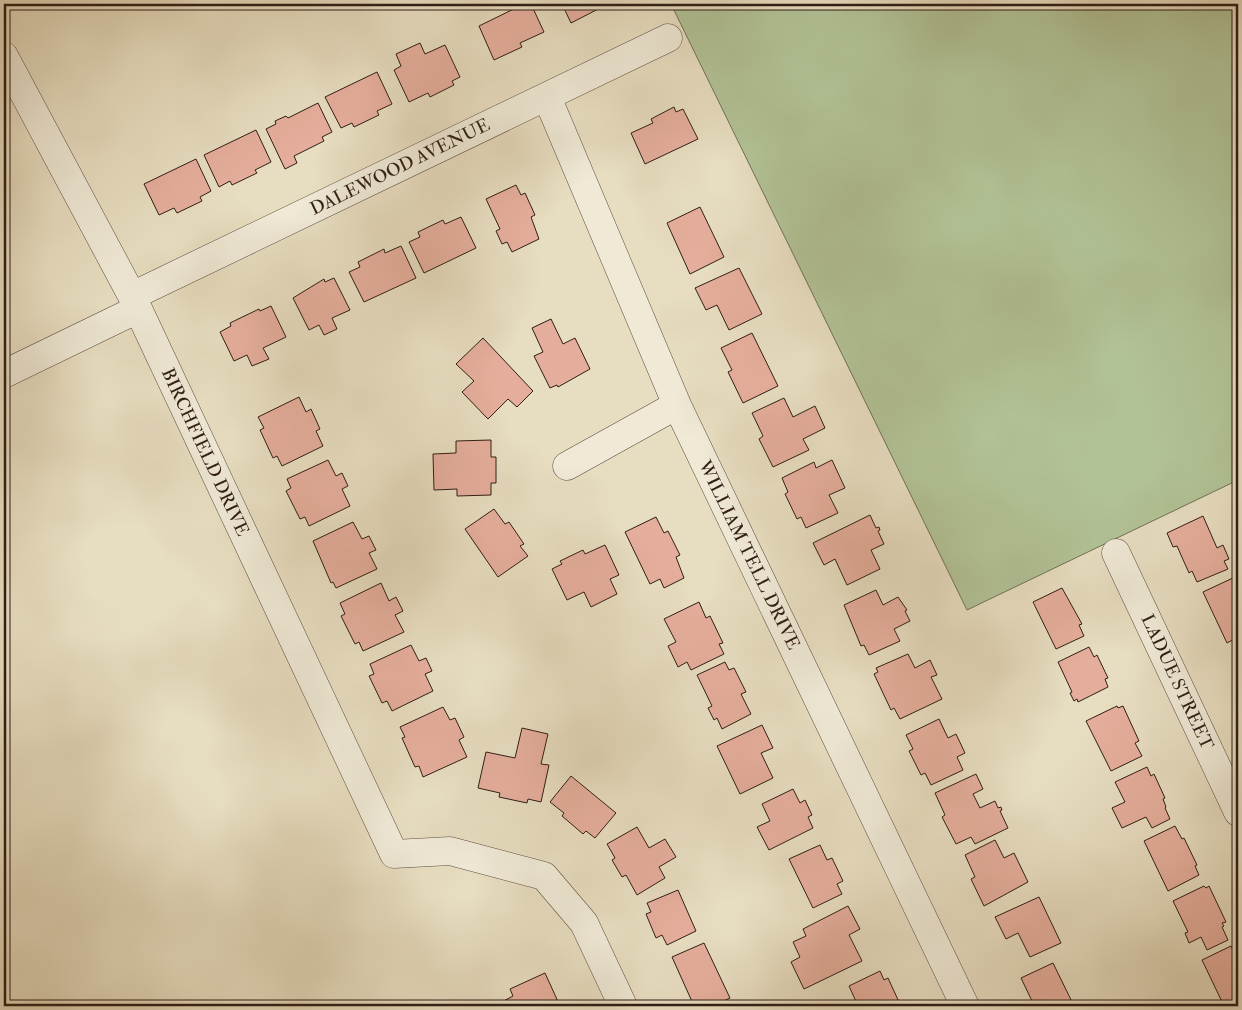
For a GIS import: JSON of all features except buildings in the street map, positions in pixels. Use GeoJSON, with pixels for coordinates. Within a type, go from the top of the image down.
{"type":"FeatureCollection","features":[{"type":"Feature","properties":{"kind":"street","name":"DALEWOOD AVENUE"},"geometry":{"type":"LineString","coordinates":[[4,374],[135,302],[668,38]]}},
{"type":"Feature","properties":{"kind":"street","name":"BIRCHFIELD DRIVE"},"geometry":{"type":"LineString","coordinates":[[4,56],[135,302],[394,854],[450,850],[544,876],[584,924],[623,1006]]}},
{"type":"Feature","properties":{"kind":"street","name":"WILLIAM TELL DRIVE"},"geometry":{"type":"LineString","coordinates":[[547,97],[677,405],[965,1006]]}},
{"type":"Feature","properties":{"kind":"street"},"geometry":{"type":"LineString","coordinates":[[568,466],[677,405]]}},
{"type":"Feature","properties":{"kind":"street","name":"LADUE STREET"},"geometry":{"type":"LineString","coordinates":[[1116,552],[1238,812]]}},
{"type":"Feature","properties":{"kind":"green space"},"geometry":{"type":"Polygon","coordinates":[[[671,4],[1238,4],[1238,480],[967,610],[671,4]]]}}]}
